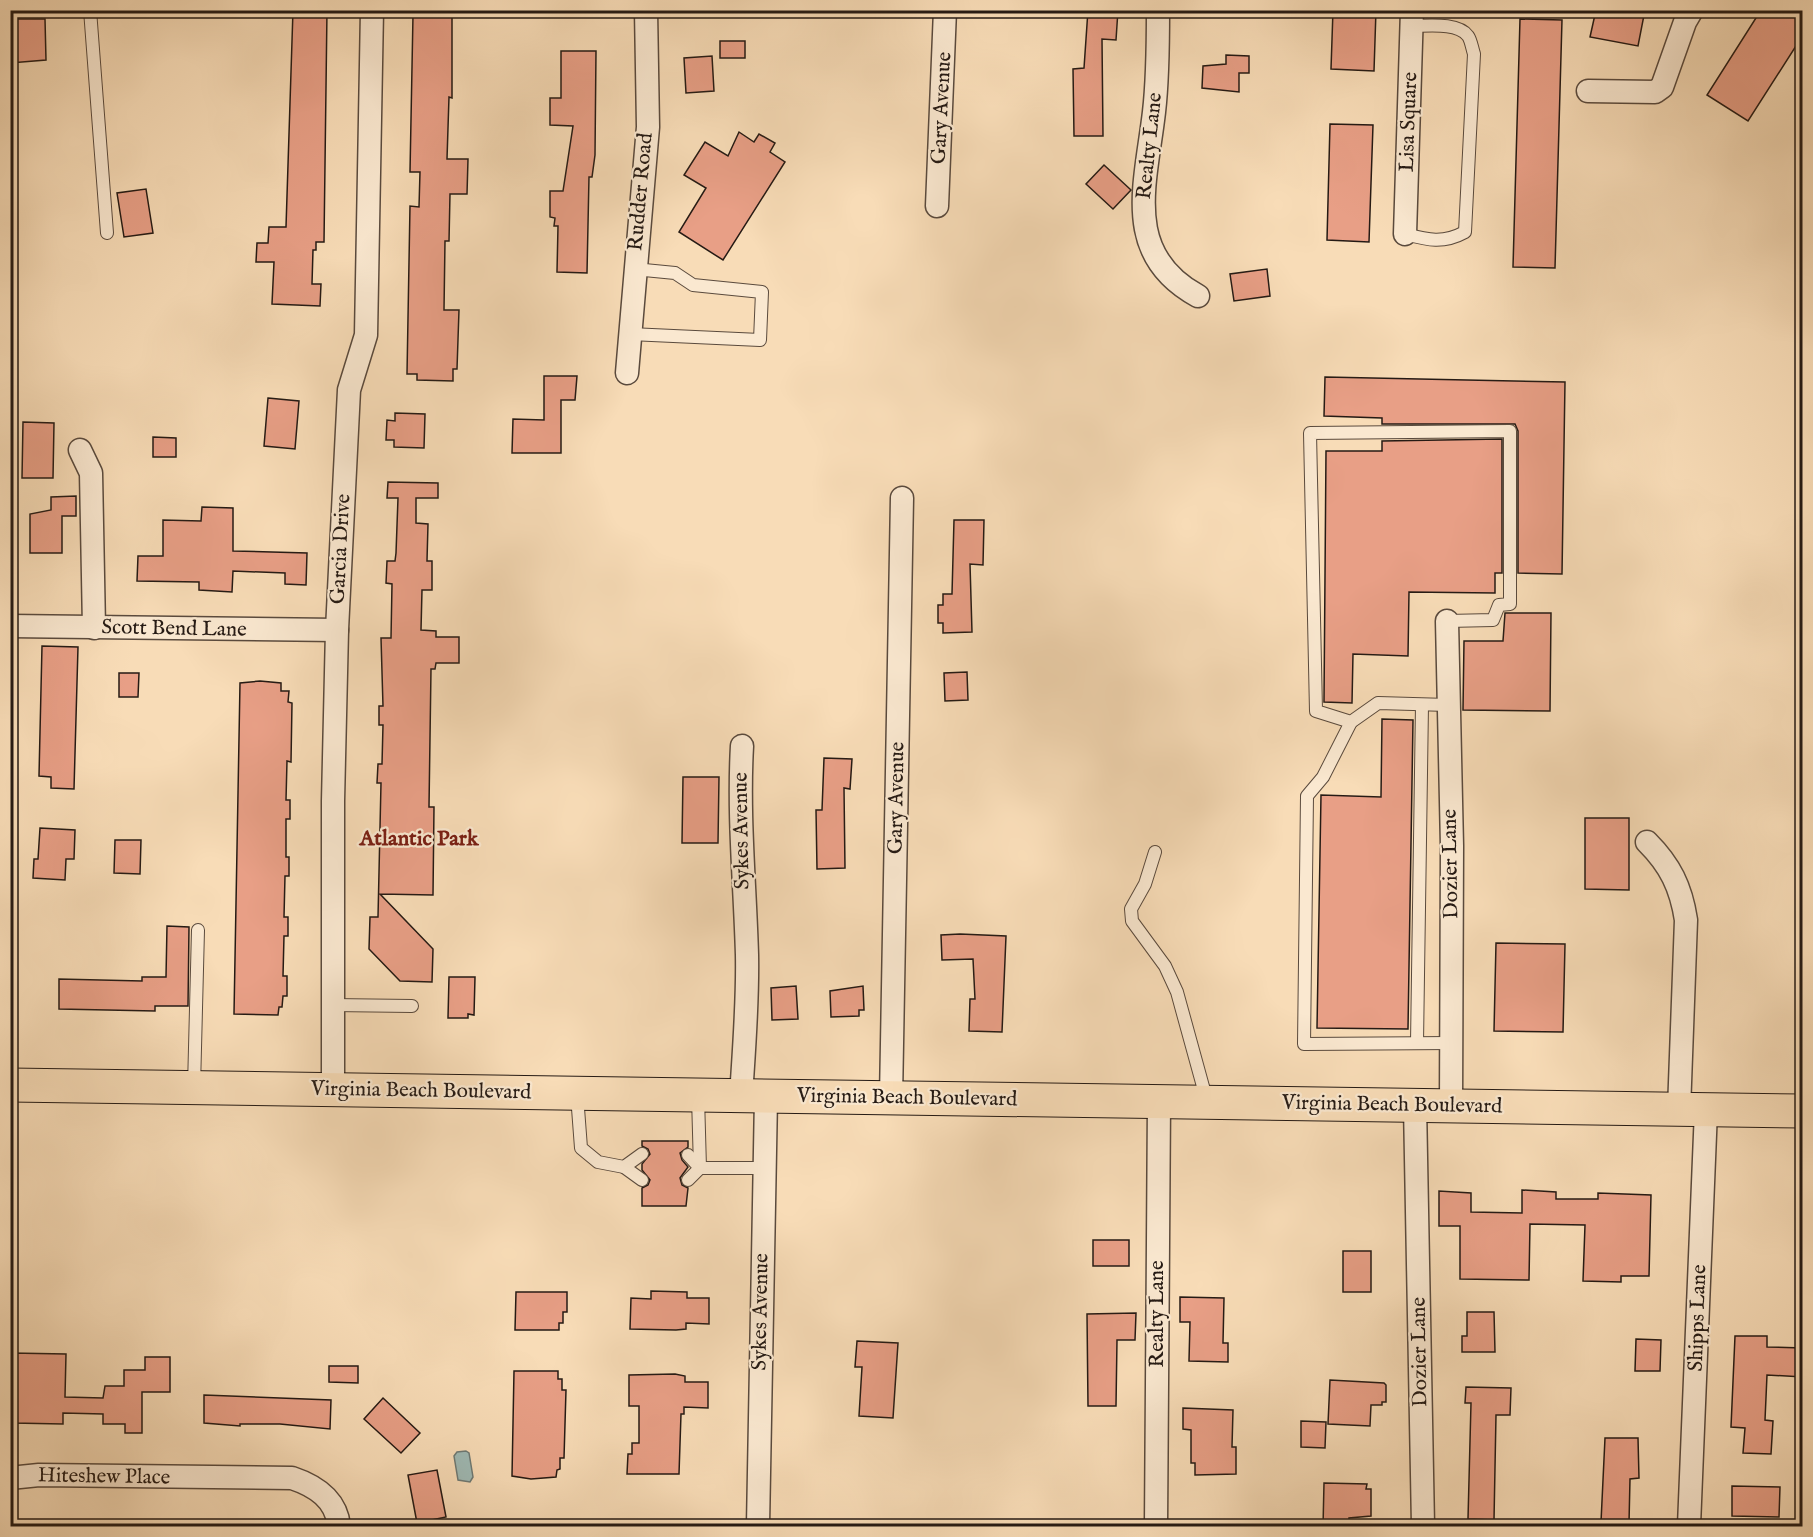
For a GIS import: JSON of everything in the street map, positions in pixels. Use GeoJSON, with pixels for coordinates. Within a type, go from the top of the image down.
{"type":"FeatureCollection","features":[{"type":"Feature","properties":{"kind":"main road","name":"Virginia Beach Boulevard"},"geometry":{"type":"LineString","coordinates":[[10,1085],[1803,1111]]}},
{"type":"Feature","properties":{"kind":"street","name":"Garcia Drive"},"geometry":{"type":"LineString","coordinates":[[333,1090],[337,630],[349,390],[366,334],[372,10]]}},
{"type":"Feature","properties":{"kind":"street","name":"Rudder Road"},"geometry":{"type":"LineString","coordinates":[[627,373],[634,269],[648,127],[646,10]]}},
{"type":"Feature","properties":{"kind":"street","name":"Gary Avenue"},"geometry":{"type":"LineString","coordinates":[[937,206],[945,10]]}},
{"type":"Feature","properties":{"kind":"street","name":"Realty Lane"},"geometry":{"type":"LineString","coordinates":[[1158,10],[1157,87],[1143,177],[1143,207],[1152,255],[1165,273],[1198,296]]}},
{"type":"Feature","properties":{"kind":"street"},"geometry":{"type":"LineString","coordinates":[[1588,91],[1655,92],[1662,87],[1692,10]]}},
{"type":"Feature","properties":{"kind":"street","name":"Lisa Square"},"geometry":{"type":"LineString","coordinates":[[1405,234],[1412,18]]}},
{"type":"Feature","properties":{"kind":"street"},"geometry":{"type":"LineString","coordinates":[[80,450],[91,473],[94,628]]}},
{"type":"Feature","properties":{"kind":"street","name":"Gary Avenue"},"geometry":{"type":"LineString","coordinates":[[891,1098],[902,498]]}},
{"type":"Feature","properties":{"kind":"street","name":"Dozier Lane"},"geometry":{"type":"LineString","coordinates":[[1447,621],[1452,846],[1451,1106]]}},
{"type":"Feature","properties":{"kind":"street","name":"Scott Bend Lane"},"geometry":{"type":"LineString","coordinates":[[10,626],[337,630]]}},
{"type":"Feature","properties":{"kind":"street","name":"Sykes Avenue"},"geometry":{"type":"LineString","coordinates":[[742,746],[740,842],[747,966],[746,1025],[764,1168],[758,1527]]}},
{"type":"Feature","properties":{"kind":"street","name":"Shipps Lane"},"geometry":{"type":"LineString","coordinates":[[1647,842],[1663,858],[1675,877],[1683,898],[1686,920],[1693,1110],[1689,1527]]}},
{"type":"Feature","properties":{"kind":"street","name":"Realty Lane"},"geometry":{"type":"LineString","coordinates":[[1156,1527],[1159,1101]]}},
{"type":"Feature","properties":{"kind":"street","name":"Dozier Lane"},"geometry":{"type":"LineString","coordinates":[[1415,1105],[1423,1527]]}},
{"type":"Feature","properties":{"kind":"street","name":"Hiteshew Place"},"geometry":{"type":"LineString","coordinates":[[10,1478],[39,1475],[292,1478],[311,1485],[324,1494],[334,1508],[339,1527]]}},
{"type":"Feature","properties":{"kind":"lane"},"geometry":{"type":"LineString","coordinates":[[90,10],[107,233]]}},
{"type":"Feature","properties":{"kind":"lane"},"geometry":{"type":"LineString","coordinates":[[1405,234],[1436,242],[1452,239],[1465,232],[1474,54],[1469,37],[1463,32],[1412,18]]}},
{"type":"Feature","properties":{"kind":"lane"},"geometry":{"type":"LineString","coordinates":[[630,334],[760,340],[762,292],[693,285],[675,273],[634,269]]}},
{"type":"Feature","properties":{"kind":"lane"},"geometry":{"type":"LineString","coordinates":[[1350,722],[1316,711],[1310,434],[1510,431],[1510,604],[1499,605],[1493,620],[1447,621]]}},
{"type":"Feature","properties":{"kind":"lane"},"geometry":{"type":"LineString","coordinates":[[1448,705],[1378,703],[1350,722],[1323,777],[1307,796],[1304,1044],[1452,1043]]}},
{"type":"Feature","properties":{"kind":"lane"},"geometry":{"type":"LineString","coordinates":[[1417,1043],[1422,705]]}},
{"type":"Feature","properties":{"kind":"lane"},"geometry":{"type":"LineString","coordinates":[[1155,852],[1149,875],[1131,909],[1132,921],[1165,966],[1177,992],[1207,1102]]}},
{"type":"Feature","properties":{"kind":"lane"},"geometry":{"type":"LineString","coordinates":[[194,1088],[198,930]]}},
{"type":"Feature","properties":{"kind":"lane"},"geometry":{"type":"LineString","coordinates":[[332,1005],[412,1006]]}},
{"type":"Feature","properties":{"kind":"lane"},"geometry":{"type":"LineString","coordinates":[[577,1094],[581,1148],[598,1162],[624,1167],[642,1180]]}},
{"type":"Feature","properties":{"kind":"lane"},"geometry":{"type":"LineString","coordinates":[[698,1096],[700,1168]]}},
{"type":"Feature","properties":{"kind":"lane"},"geometry":{"type":"LineString","coordinates":[[624,1167],[642,1154]]}},
{"type":"Feature","properties":{"kind":"lane"},"geometry":{"type":"LineString","coordinates":[[688,1155],[700,1168]]}},
{"type":"Feature","properties":{"kind":"lane"},"geometry":{"type":"LineString","coordinates":[[688,1180],[700,1168],[764,1168]]}},
{"type":"Feature","properties":{"kind":"water"},"geometry":{"type":"Polygon","coordinates":[[[457,1452],[469,1453],[473,1477],[470,1482],[458,1480],[454,1456],[457,1452]]]}},
{"type":"Feature","properties":{"kind":"building"},"geometry":{"type":"Polygon","coordinates":[[[293,10],[327,10],[324,242],[316,242],[316,250],[313,250],[312,284],[321,284],[320,306],[272,304],[274,262],[256,262],[257,243],[268,243],[269,227],[286,227],[293,10]]]}},
{"type":"Feature","properties":{"kind":"building"},"geometry":{"type":"Polygon","coordinates":[[[1088,10],[1118,10],[1116,40],[1102,39],[1103,136],[1074,136],[1073,69],[1084,68],[1088,10]]]}},
{"type":"Feature","properties":{"kind":"building"},"geometry":{"type":"Polygon","coordinates":[[[1333,10],[1376,10],[1374,71],[1331,69],[1333,10]]]}},
{"type":"Feature","properties":{"kind":"building"},"geometry":{"type":"Polygon","coordinates":[[[1596,10],[1645,10],[1638,46],[1590,37],[1596,10]]]}},
{"type":"Feature","properties":{"kind":"building"},"geometry":{"type":"Polygon","coordinates":[[[1761,10],[1803,10],[1803,35],[1748,121],[1707,95],[1761,10]]]}},
{"type":"Feature","properties":{"kind":"building"},"geometry":{"type":"Polygon","coordinates":[[[413,15],[452,15],[452,98],[449,97],[447,159],[468,159],[467,194],[450,194],[449,241],[445,241],[444,310],[459,310],[457,369],[453,369],[453,381],[417,380],[417,374],[407,374],[410,206],[419,207],[420,172],[410,172],[413,15]]]}},
{"type":"Feature","properties":{"kind":"building"},"geometry":{"type":"Polygon","coordinates":[[[10,19],[45,19],[46,60],[10,63],[10,19]]]}},
{"type":"Feature","properties":{"kind":"building"},"geometry":{"type":"Polygon","coordinates":[[[1520,19],[1562,20],[1555,268],[1513,267],[1520,19]]]}},
{"type":"Feature","properties":{"kind":"building"},"geometry":{"type":"Polygon","coordinates":[[[720,41],[745,41],[745,58],[720,58],[720,41]]]}},
{"type":"Feature","properties":{"kind":"building"},"geometry":{"type":"Polygon","coordinates":[[[561,51],[596,51],[595,155],[592,177],[589,177],[587,273],[557,272],[558,226],[554,226],[555,218],[550,217],[550,191],[563,191],[573,126],[550,125],[550,98],[561,98],[561,51]]]}},
{"type":"Feature","properties":{"kind":"building"},"geometry":{"type":"Polygon","coordinates":[[[1226,55],[1249,56],[1249,73],[1239,73],[1239,92],[1202,88],[1203,66],[1226,64],[1226,55]]]}},
{"type":"Feature","properties":{"kind":"building"},"geometry":{"type":"Polygon","coordinates":[[[712,56],[714,91],[686,93],[684,58],[712,56]]]}},
{"type":"Feature","properties":{"kind":"building"},"geometry":{"type":"Polygon","coordinates":[[[1330,124],[1373,125],[1369,242],[1327,240],[1330,124]]]}},
{"type":"Feature","properties":{"kind":"building"},"geometry":{"type":"Polygon","coordinates":[[[739,132],[754,142],[759,134],[775,143],[770,152],[785,162],[723,260],[679,232],[706,188],[684,175],[705,142],[728,156],[739,132]]]}},
{"type":"Feature","properties":{"kind":"building"},"geometry":{"type":"Polygon","coordinates":[[[1104,165],[1131,190],[1113,209],[1086,184],[1104,165]]]}},
{"type":"Feature","properties":{"kind":"building"},"geometry":{"type":"Polygon","coordinates":[[[146,189],[153,233],[124,237],[117,193],[146,189]]]}},
{"type":"Feature","properties":{"kind":"building"},"geometry":{"type":"Polygon","coordinates":[[[1267,269],[1270,296],[1234,301],[1230,274],[1267,269]]]}},
{"type":"Feature","properties":{"kind":"building"},"geometry":{"type":"Polygon","coordinates":[[[544,376],[577,376],[575,400],[561,400],[561,453],[512,453],[513,419],[544,420],[544,376]]]}},
{"type":"Feature","properties":{"kind":"building"},"geometry":{"type":"Polygon","coordinates":[[[1325,377],[1565,382],[1562,574],[1518,573],[1518,431],[1515,424],[1382,424],[1382,418],[1324,416],[1325,377]]]}},
{"type":"Feature","properties":{"kind":"building"},"geometry":{"type":"Polygon","coordinates":[[[268,398],[299,401],[295,449],[264,446],[268,398]]]}},
{"type":"Feature","properties":{"kind":"building"},"geometry":{"type":"Polygon","coordinates":[[[395,413],[425,414],[424,448],[394,447],[394,440],[386,440],[387,420],[395,421],[395,413]]]}},
{"type":"Feature","properties":{"kind":"building"},"geometry":{"type":"Polygon","coordinates":[[[23,422],[54,423],[53,478],[22,478],[23,422]]]}},
{"type":"Feature","properties":{"kind":"building"},"geometry":{"type":"Polygon","coordinates":[[[153,437],[176,438],[176,457],[153,457],[153,437]]]}},
{"type":"Feature","properties":{"kind":"building"},"geometry":{"type":"Polygon","coordinates":[[[1502,439],[1502,573],[1495,573],[1495,593],[1409,592],[1408,656],[1353,654],[1352,703],[1324,702],[1326,451],[1382,451],[1382,441],[1502,439]]]}},
{"type":"Feature","properties":{"kind":"building"},"geometry":{"type":"Polygon","coordinates":[[[388,482],[438,483],[438,498],[416,498],[416,523],[428,524],[427,561],[432,561],[432,590],[422,590],[421,630],[436,631],[436,637],[459,637],[459,663],[436,663],[435,669],[431,669],[429,807],[434,807],[433,895],[380,894],[433,949],[432,982],[400,981],[369,949],[370,917],[378,917],[381,783],[377,783],[378,764],[382,764],[383,725],[379,725],[379,706],[383,706],[381,638],[391,638],[392,584],[386,583],[387,561],[395,561],[396,553],[398,498],[387,498],[388,482]]]}},
{"type":"Feature","properties":{"kind":"building"},"geometry":{"type":"Polygon","coordinates":[[[76,496],[76,516],[62,516],[62,553],[30,553],[30,514],[51,510],[51,497],[76,496]]]}},
{"type":"Feature","properties":{"kind":"building"},"geometry":{"type":"Polygon","coordinates":[[[202,507],[233,508],[233,551],[307,553],[306,585],[285,584],[285,573],[233,571],[232,592],[199,590],[199,582],[137,581],[138,556],[163,556],[163,520],[201,521],[202,507]]]}},
{"type":"Feature","properties":{"kind":"building"},"geometry":{"type":"Polygon","coordinates":[[[954,520],[984,520],[983,565],[970,564],[972,632],[943,633],[943,623],[938,623],[938,605],[943,605],[943,594],[952,594],[954,520]]]}},
{"type":"Feature","properties":{"kind":"building"},"geometry":{"type":"Polygon","coordinates":[[[1505,613],[1551,613],[1550,711],[1463,710],[1464,641],[1503,641],[1505,613]]]}},
{"type":"Feature","properties":{"kind":"building"},"geometry":{"type":"Polygon","coordinates":[[[42,646],[78,647],[74,789],[51,788],[51,777],[39,776],[42,646]]]}},
{"type":"Feature","properties":{"kind":"building"},"geometry":{"type":"Polygon","coordinates":[[[967,672],[968,700],[945,701],[944,673],[967,672]]]}},
{"type":"Feature","properties":{"kind":"building"},"geometry":{"type":"Polygon","coordinates":[[[119,673],[139,673],[138,697],[119,697],[119,673]]]}},
{"type":"Feature","properties":{"kind":"building"},"geometry":{"type":"Polygon","coordinates":[[[260,681],[281,683],[281,691],[289,691],[288,702],[292,703],[291,762],[287,761],[286,800],[290,800],[290,819],[286,819],[286,857],[289,857],[289,876],[285,876],[284,917],[288,917],[288,936],[284,936],[283,976],[287,976],[287,996],[283,996],[282,1007],[279,1007],[278,1015],[234,1014],[240,683],[260,681]]]}},
{"type":"Feature","properties":{"kind":"building"},"geometry":{"type":"Polygon","coordinates":[[[1382,719],[1413,720],[1408,1029],[1317,1028],[1321,795],[1381,797],[1382,719]]]}},
{"type":"Feature","properties":{"kind":"building"},"geometry":{"type":"Polygon","coordinates":[[[824,758],[852,759],[850,789],[844,788],[845,868],[817,869],[816,810],[822,810],[824,758]]]}},
{"type":"Feature","properties":{"kind":"building"},"geometry":{"type":"Polygon","coordinates":[[[683,777],[719,777],[718,843],[682,843],[683,777]]]}},
{"type":"Feature","properties":{"kind":"building"},"geometry":{"type":"Polygon","coordinates":[[[1585,818],[1629,818],[1629,890],[1585,889],[1585,818]]]}},
{"type":"Feature","properties":{"kind":"building"},"geometry":{"type":"Polygon","coordinates":[[[40,828],[75,830],[74,859],[66,859],[65,880],[33,878],[34,859],[38,859],[40,828]]]}},
{"type":"Feature","properties":{"kind":"building"},"geometry":{"type":"Polygon","coordinates":[[[115,840],[141,840],[140,874],[114,873],[115,840]]]}},
{"type":"Feature","properties":{"kind":"building"},"geometry":{"type":"Polygon","coordinates":[[[167,926],[189,927],[188,1006],[155,1006],[155,1011],[59,1009],[59,979],[142,981],[142,977],[166,977],[167,926]]]}},
{"type":"Feature","properties":{"kind":"building"},"geometry":{"type":"Polygon","coordinates":[[[941,935],[1006,936],[1002,1032],[969,1031],[970,999],[975,999],[973,959],[942,960],[941,935]]]}},
{"type":"Feature","properties":{"kind":"building"},"geometry":{"type":"Polygon","coordinates":[[[1496,943],[1565,944],[1563,1032],[1494,1031],[1496,943]]]}},
{"type":"Feature","properties":{"kind":"building"},"geometry":{"type":"Polygon","coordinates":[[[449,977],[475,977],[474,1015],[468,1014],[468,1018],[448,1018],[449,977]]]}},
{"type":"Feature","properties":{"kind":"building"},"geometry":{"type":"Polygon","coordinates":[[[796,986],[798,1019],[772,1020],[771,988],[796,986]]]}},
{"type":"Feature","properties":{"kind":"building"},"geometry":{"type":"Polygon","coordinates":[[[863,986],[864,1010],[859,1010],[859,1016],[831,1017],[830,991],[863,986]]]}},
{"type":"Feature","properties":{"kind":"building"},"geometry":{"type":"Polygon","coordinates":[[[642,1141],[688,1141],[688,1147],[680,1153],[688,1167],[680,1178],[682,1185],[688,1188],[686,1206],[642,1206],[642,1188],[648,1185],[650,1180],[642,1170],[642,1164],[650,1154],[648,1149],[642,1146],[642,1141]]]}},
{"type":"Feature","properties":{"kind":"building"},"geometry":{"type":"Polygon","coordinates":[[[1522,1190],[1556,1192],[1556,1199],[1598,1199],[1598,1193],[1651,1195],[1649,1276],[1621,1276],[1621,1282],[1583,1281],[1585,1225],[1530,1224],[1529,1280],[1460,1279],[1460,1226],[1439,1226],[1439,1191],[1471,1193],[1471,1212],[1522,1213],[1522,1190]]]}},
{"type":"Feature","properties":{"kind":"building"},"geometry":{"type":"Polygon","coordinates":[[[1093,1240],[1129,1240],[1129,1266],[1093,1266],[1093,1240]]]}},
{"type":"Feature","properties":{"kind":"building"},"geometry":{"type":"Polygon","coordinates":[[[1343,1251],[1371,1251],[1371,1292],[1343,1292],[1343,1251]]]}},
{"type":"Feature","properties":{"kind":"building"},"geometry":{"type":"Polygon","coordinates":[[[651,1291],[687,1292],[687,1298],[709,1298],[709,1324],[686,1323],[686,1329],[676,1330],[630,1329],[631,1298],[651,1299],[651,1291]]]}},
{"type":"Feature","properties":{"kind":"building"},"geometry":{"type":"Polygon","coordinates":[[[516,1292],[567,1292],[567,1312],[563,1312],[563,1323],[559,1323],[559,1330],[515,1330],[516,1292]]]}},
{"type":"Feature","properties":{"kind":"building"},"geometry":{"type":"Polygon","coordinates":[[[1180,1297],[1224,1298],[1223,1343],[1228,1343],[1228,1362],[1189,1361],[1190,1322],[1180,1322],[1180,1297]]]}},
{"type":"Feature","properties":{"kind":"building"},"geometry":{"type":"Polygon","coordinates":[[[1467,1312],[1494,1312],[1495,1352],[1462,1352],[1462,1336],[1467,1336],[1467,1312]]]}},
{"type":"Feature","properties":{"kind":"building"},"geometry":{"type":"Polygon","coordinates":[[[1136,1313],[1135,1340],[1117,1340],[1116,1406],[1088,1406],[1087,1314],[1136,1313]]]}},
{"type":"Feature","properties":{"kind":"building"},"geometry":{"type":"Polygon","coordinates":[[[1735,1336],[1767,1336],[1767,1347],[1803,1348],[1803,1377],[1767,1375],[1765,1420],[1773,1421],[1771,1454],[1743,1453],[1745,1428],[1731,1427],[1735,1336]]]}},
{"type":"Feature","properties":{"kind":"building"},"geometry":{"type":"Polygon","coordinates":[[[1636,1339],[1661,1340],[1660,1371],[1635,1371],[1636,1339]]]}},
{"type":"Feature","properties":{"kind":"building"},"geometry":{"type":"Polygon","coordinates":[[[857,1341],[898,1343],[893,1418],[859,1416],[862,1367],[855,1367],[857,1341]]]}},
{"type":"Feature","properties":{"kind":"building"},"geometry":{"type":"Polygon","coordinates":[[[10,1353],[66,1354],[65,1397],[103,1398],[105,1386],[124,1386],[124,1370],[145,1370],[145,1357],[170,1357],[170,1392],[142,1392],[142,1433],[125,1433],[125,1424],[103,1424],[103,1414],[63,1413],[63,1424],[12,1423],[10,1353]]]}},
{"type":"Feature","properties":{"kind":"building"},"geometry":{"type":"Polygon","coordinates":[[[329,1366],[358,1366],[358,1383],[329,1382],[329,1366]]]}},
{"type":"Feature","properties":{"kind":"building"},"geometry":{"type":"Polygon","coordinates":[[[514,1371],[558,1371],[558,1379],[562,1379],[562,1390],[566,1390],[564,1458],[560,1458],[560,1469],[557,1470],[556,1477],[531,1479],[512,1476],[514,1371]]]}},
{"type":"Feature","properties":{"kind":"building"},"geometry":{"type":"Polygon","coordinates":[[[675,1374],[685,1376],[685,1382],[708,1382],[708,1408],[684,1407],[684,1414],[681,1414],[679,1474],[627,1474],[628,1454],[632,1454],[632,1443],[639,1443],[639,1406],[629,1406],[629,1375],[675,1374]]]}},
{"type":"Feature","properties":{"kind":"building"},"geometry":{"type":"Polygon","coordinates":[[[1330,1380],[1384,1383],[1386,1385],[1386,1402],[1382,1402],[1382,1405],[1371,1405],[1370,1426],[1328,1424],[1330,1380]]]}},
{"type":"Feature","properties":{"kind":"building"},"geometry":{"type":"Polygon","coordinates":[[[1466,1387],[1511,1388],[1510,1415],[1496,1415],[1494,1520],[1468,1519],[1471,1403],[1465,1403],[1466,1387]]]}},
{"type":"Feature","properties":{"kind":"building"},"geometry":{"type":"Polygon","coordinates":[[[204,1395],[331,1400],[330,1429],[280,1424],[240,1424],[240,1426],[204,1423],[204,1395]]]}},
{"type":"Feature","properties":{"kind":"building"},"geometry":{"type":"Polygon","coordinates":[[[383,1398],[420,1433],[401,1453],[364,1419],[383,1398]]]}},
{"type":"Feature","properties":{"kind":"building"},"geometry":{"type":"Polygon","coordinates":[[[1183,1408],[1233,1410],[1232,1447],[1236,1447],[1236,1474],[1195,1475],[1195,1463],[1191,1463],[1191,1430],[1183,1429],[1183,1408]]]}},
{"type":"Feature","properties":{"kind":"building"},"geometry":{"type":"Polygon","coordinates":[[[1301,1421],[1326,1422],[1325,1448],[1301,1447],[1301,1421]]]}},
{"type":"Feature","properties":{"kind":"building"},"geometry":{"type":"Polygon","coordinates":[[[1605,1438],[1638,1438],[1639,1478],[1630,1479],[1629,1523],[1601,1522],[1605,1438]]]}},
{"type":"Feature","properties":{"kind":"building"},"geometry":{"type":"Polygon","coordinates":[[[437,1470],[446,1517],[417,1523],[408,1475],[437,1470]]]}},
{"type":"Feature","properties":{"kind":"building"},"geometry":{"type":"Polygon","coordinates":[[[1324,1483],[1367,1484],[1366,1489],[1371,1489],[1371,1516],[1349,1518],[1349,1527],[1323,1527],[1324,1483]]]}},
{"type":"Feature","properties":{"kind":"building"},"geometry":{"type":"Polygon","coordinates":[[[1732,1486],[1780,1487],[1779,1517],[1732,1516],[1732,1486]]]}},
{"type":"Feature","properties":{"kind":"district","name":"Atlantic Park"},"geometry":{"type":"Point","coordinates":[419,839]}}]}
